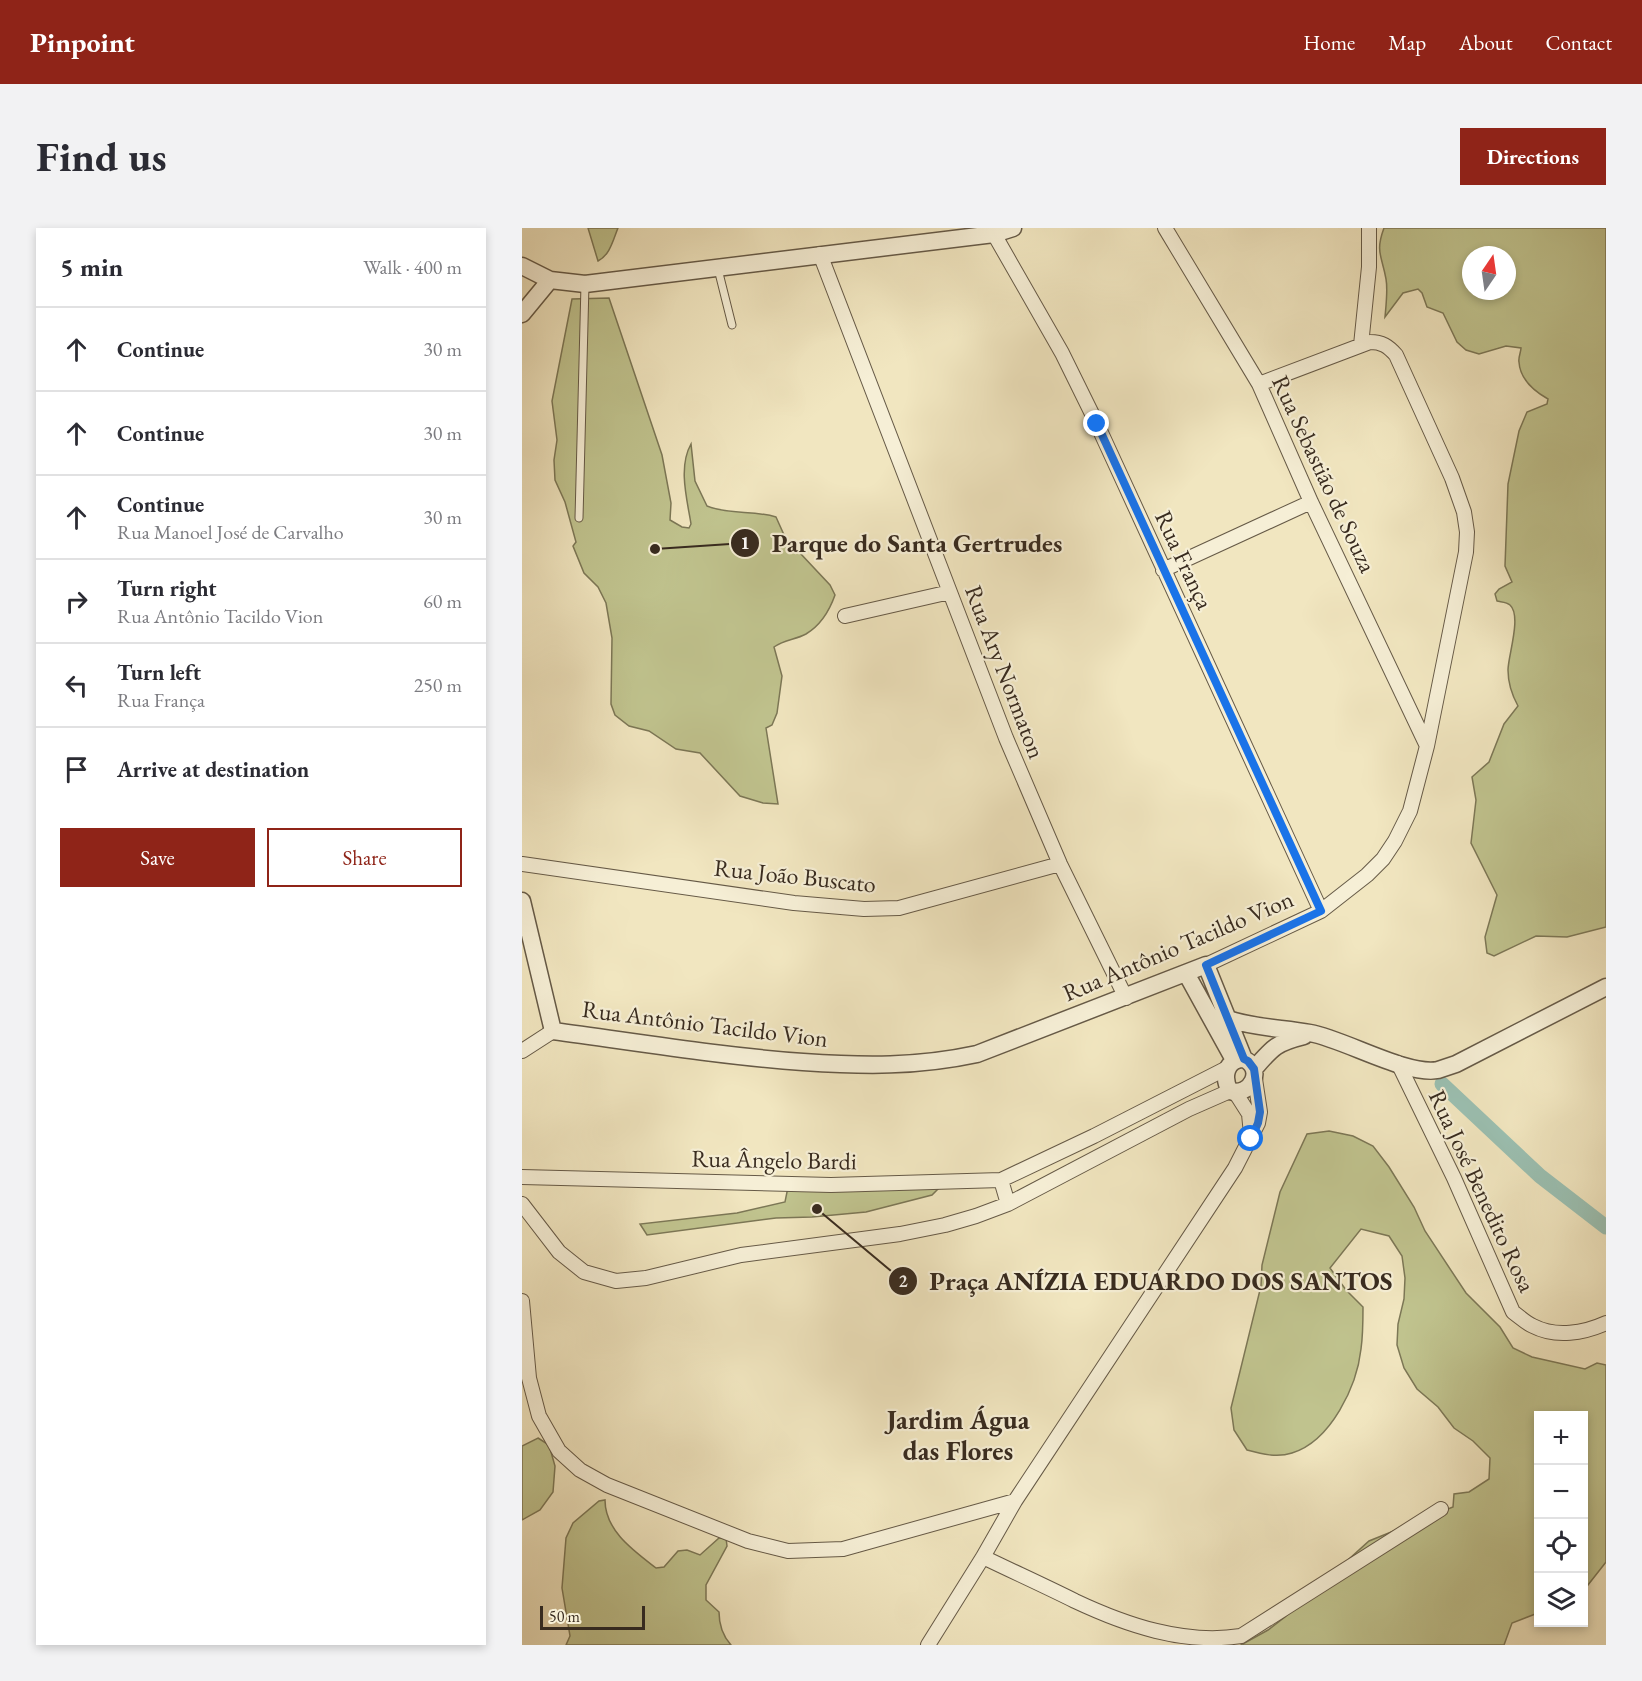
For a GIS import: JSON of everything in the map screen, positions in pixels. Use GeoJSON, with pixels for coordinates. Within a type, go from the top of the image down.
{"type":"FeatureCollection","features":[{"type":"Feature","properties":{"kind":"street"},"geometry":{"type":"LineString","coordinates":[[522,266],[550,280],[585,284],[994,234],[1012,228]]}},
{"type":"Feature","properties":{"kind":"street","name":"Rua Sebastião de Souza"},"geometry":{"type":"LineString","coordinates":[[1165,228],[1259,384],[1311,502],[1427,746]]}},
{"type":"Feature","properties":{"kind":"street"},"geometry":{"type":"LineString","coordinates":[[1361,345],[1369,267],[1369,228]]}},
{"type":"Feature","properties":{"kind":"street","name":"Rua França"},"geometry":{"type":"LineString","coordinates":[[994,234],[1062,353],[1097,424],[1321,911]]}},
{"type":"Feature","properties":{"kind":"street","name":"Rua Ary Normaton"},"geometry":{"type":"LineString","coordinates":[[820,254],[1005,738],[1060,864],[1126,998]]}},
{"type":"Feature","properties":{"kind":"street"},"geometry":{"type":"LineString","coordinates":[[522,314],[550,280]]}},
{"type":"Feature","properties":{"kind":"street","name":"Rua Antônio Tacildo Vion"},"geometry":{"type":"LineString","coordinates":[[522,1052],[553,1031],[756,1058],[896,1065],[942,1062],[977,1054],[1206,965],[1321,911],[1367,875],[1383,859],[1410,811],[1427,746],[1466,552],[1467,532],[1464,512],[1452,478],[1396,355],[1389,347],[1378,342],[1370,342],[1259,384]]}},
{"type":"Feature","properties":{"kind":"street"},"geometry":{"type":"LineString","coordinates":[[1163,570],[1311,502]]}},
{"type":"Feature","properties":{"kind":"street"},"geometry":{"type":"LineString","coordinates":[[845,616],[950,592]]}},
{"type":"Feature","properties":{"kind":"street","name":"Rua João Buscato"},"geometry":{"type":"LineString","coordinates":[[522,864],[794,903],[864,909],[898,908],[1060,864]]}},
{"type":"Feature","properties":{"kind":"street"},"geometry":{"type":"LineString","coordinates":[[522,901],[553,1031]]}},
{"type":"Feature","properties":{"kind":"street"},"geometry":{"type":"LineString","coordinates":[[928,1645],[1015,1501],[1235,1168],[1258,1123],[1260,1112],[1228,1019],[1206,965]]}},
{"type":"Feature","properties":{"kind":"street"},"geometry":{"type":"LineString","coordinates":[[522,1204],[558,1252],[584,1272],[616,1281],[646,1278],[741,1255],[900,1234],[945,1225],[1008,1204],[1189,1109],[1247,1088],[1244,1066],[1186,973]]}},
{"type":"Feature","properties":{"kind":"street"},"geometry":{"type":"LineString","coordinates":[[1228,1019],[1267,1029],[1312,1033],[1398,1063],[1421,1069],[1437,1070],[1456,1064],[1606,987]]}},
{"type":"Feature","properties":{"kind":"street"},"geometry":{"type":"LineString","coordinates":[[1008,1204],[1001,1180],[1244,1066],[1262,1043],[1286,1030]]}},
{"type":"Feature","properties":{"kind":"street"},"geometry":{"type":"LineString","coordinates":[[1251,1139],[1250,1114],[1226,1080],[1282,1042],[1312,1033]]}},
{"type":"Feature","properties":{"kind":"street","name":"Rua José Benedito Rosa"},"geometry":{"type":"LineString","coordinates":[[1398,1063],[1454,1178],[1513,1312],[1533,1326],[1559,1334],[1591,1329],[1606,1323]]}},
{"type":"Feature","properties":{"kind":"street","name":"Rua Ângelo Bardi"},"geometry":{"type":"LineString","coordinates":[[522,1177],[831,1185],[1001,1180]]}},
{"type":"Feature","properties":{"kind":"street"},"geometry":{"type":"LineString","coordinates":[[522,1301],[529,1378],[539,1416],[559,1451],[580,1470],[607,1485],[748,1541],[788,1551],[843,1549],[1015,1501]]}},
{"type":"Feature","properties":{"kind":"street"},"geometry":{"type":"LineString","coordinates":[[983,1557],[1126,1624],[1161,1637],[1197,1643],[1225,1642],[1241,1636],[1440,1509]]}},
{"type":"Feature","properties":{"kind":"lane"},"geometry":{"type":"LineString","coordinates":[[717,267],[732,325]]}},
{"type":"Feature","properties":{"kind":"lane"},"geometry":{"type":"LineString","coordinates":[[579,518],[585,284]]}},
{"type":"Feature","properties":{"kind":"green space"},"geometry":{"type":"Polygon","coordinates":[[[588,228],[618,228],[608,251],[598,261],[588,228]]]}},
{"type":"Feature","properties":{"kind":"green space"},"geometry":{"type":"Polygon","coordinates":[[[1384,228],[1606,228],[1606,927],[1567,937],[1536,936],[1494,956],[1487,953],[1485,937],[1497,895],[1471,843],[1476,800],[1472,777],[1489,762],[1504,724],[1518,706],[1508,675],[1515,618],[1509,604],[1497,601],[1495,594],[1512,582],[1505,566],[1508,484],[1519,431],[1527,412],[1547,404],[1548,399],[1533,389],[1525,380],[1519,360],[1521,348],[1506,346],[1479,354],[1466,350],[1457,342],[1443,313],[1427,307],[1418,289],[1403,293],[1385,317],[1387,288],[1380,243],[1384,228]]]}},
{"type":"Feature","properties":{"kind":"green space"},"geometry":{"type":"Polygon","coordinates":[[[609,298],[662,455],[671,503],[670,520],[682,527],[689,528],[691,524],[684,473],[691,444],[695,481],[707,506],[724,511],[776,517],[785,537],[830,585],[835,595],[827,612],[816,626],[806,634],[774,647],[782,676],[777,713],[772,725],[766,728],[778,804],[763,803],[740,796],[700,753],[676,749],[649,731],[629,726],[615,715],[611,704],[612,638],[606,603],[598,587],[584,573],[573,546],[576,542],[565,502],[555,480],[554,460],[557,440],[552,401],[572,299],[609,298]]]}},
{"type":"Feature","properties":{"kind":"green space"},"geometry":{"type":"Polygon","coordinates":[[[1329,1131],[1353,1136],[1373,1146],[1389,1167],[1414,1207],[1425,1231],[1466,1293],[1500,1327],[1513,1348],[1532,1357],[1585,1369],[1597,1363],[1606,1365],[1606,1562],[1588,1585],[1588,1411],[1534,1411],[1534,1615],[1512,1623],[1504,1645],[1241,1645],[1268,1630],[1285,1617],[1369,1541],[1453,1507],[1454,1494],[1469,1492],[1489,1479],[1490,1458],[1473,1441],[1454,1428],[1438,1407],[1417,1389],[1404,1368],[1397,1345],[1398,1324],[1404,1299],[1405,1278],[1402,1256],[1389,1236],[1361,1229],[1330,1268],[1346,1290],[1363,1307],[1358,1364],[1348,1395],[1340,1410],[1319,1437],[1306,1447],[1292,1453],[1270,1455],[1247,1450],[1234,1430],[1231,1408],[1261,1286],[1262,1265],[1280,1192],[1307,1134],[1329,1131]]]}},
{"type":"Feature","properties":{"kind":"green space"},"geometry":{"type":"Polygon","coordinates":[[[942,1185],[932,1195],[866,1212],[776,1218],[647,1235],[640,1224],[737,1213],[785,1202],[788,1187],[942,1185]]]}},
{"type":"Feature","properties":{"kind":"green space"},"geometry":{"type":"Polygon","coordinates":[[[538,1438],[549,1445],[555,1466],[553,1492],[540,1510],[522,1520],[522,1446],[538,1438]]]}},
{"type":"Feature","properties":{"kind":"green space"},"geometry":{"type":"Polygon","coordinates":[[[605,1500],[606,1511],[615,1531],[630,1547],[656,1568],[664,1567],[678,1551],[687,1550],[700,1555],[719,1538],[726,1538],[727,1546],[706,1585],[706,1600],[719,1612],[722,1629],[731,1645],[566,1645],[570,1636],[562,1588],[566,1538],[573,1523],[599,1501],[605,1500]]]}},
{"type":"Feature","properties":{"kind":"waterway"},"geometry":{"type":"LineString","coordinates":[[1442,1084],[1540,1176],[1606,1227]]}},
{"type":"Feature","properties":{"kind":"place","name":"Parque do Santa Gertrudes"},"geometry":{"type":"Point","coordinates":[655,549]}},
{"type":"Feature","properties":{"kind":"place","name":"Praça ANÍZIA EDUARDO DOS SANTOS"},"geometry":{"type":"Point","coordinates":[817,1209]}},
{"type":"Feature","properties":{"kind":"district","name":"Jardim Água das Flores"},"geometry":{"type":"Point","coordinates":[958,1436]}},
{"type":"Feature","properties":{"kind":"route"},"geometry":{"type":"LineString","coordinates":[[1097,424],[1321,911],[1206,965],[1244,1059],[1254,1069],[1260,1112],[1251,1139]]}}]}
